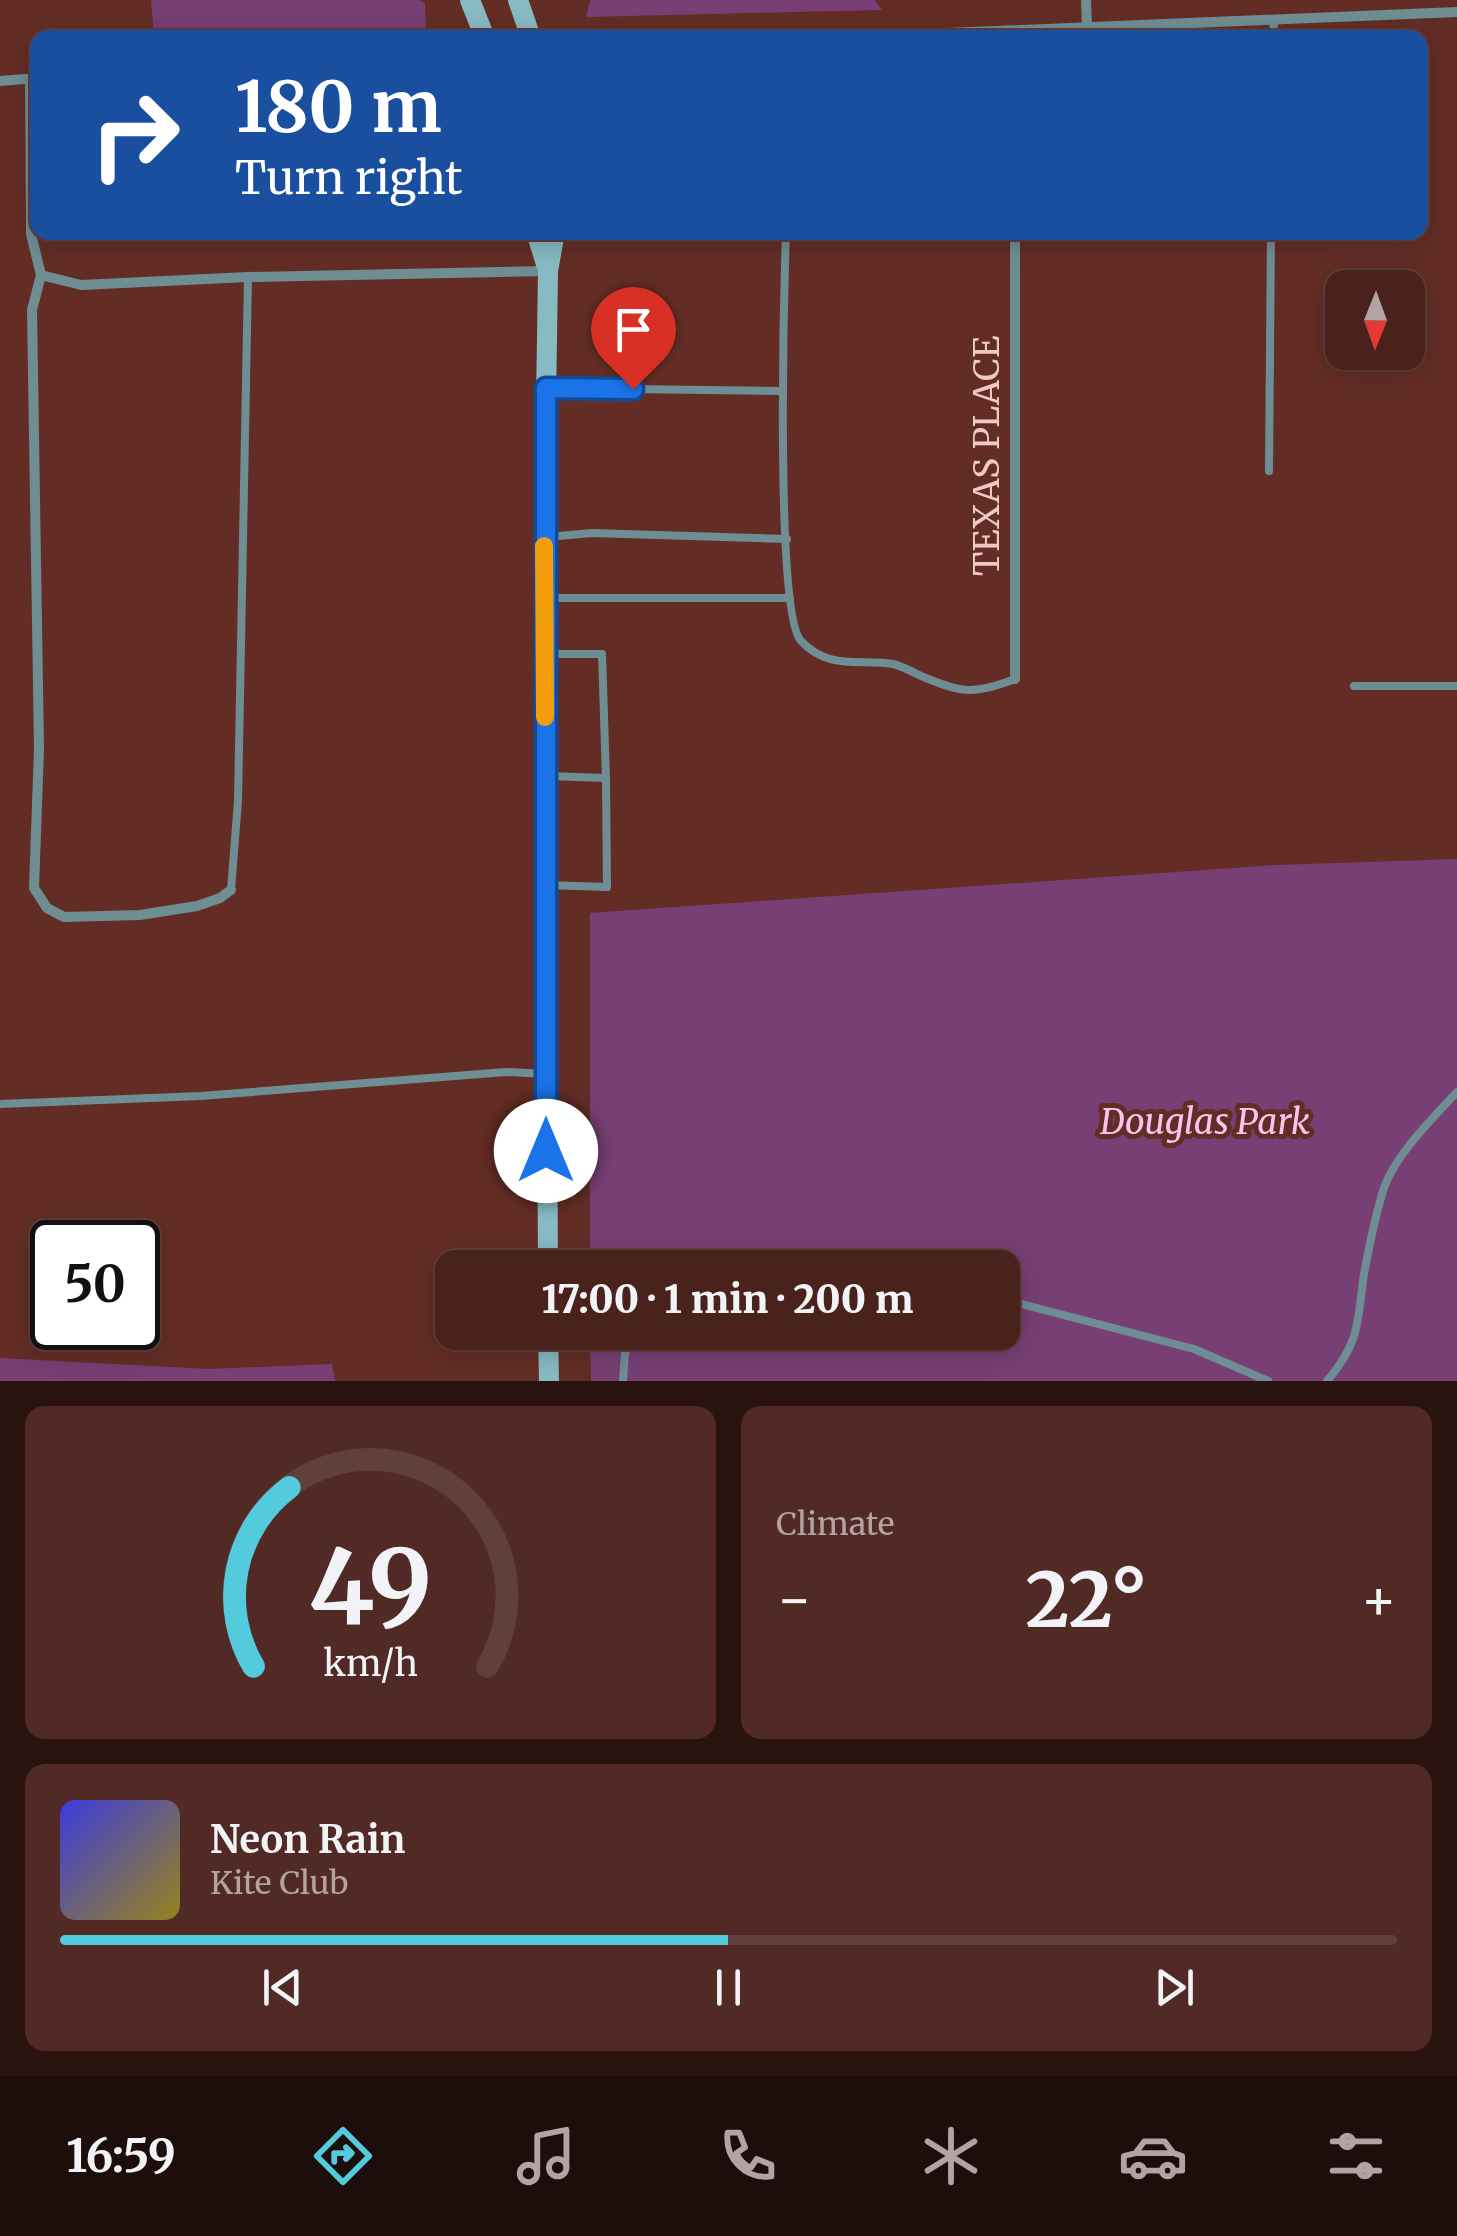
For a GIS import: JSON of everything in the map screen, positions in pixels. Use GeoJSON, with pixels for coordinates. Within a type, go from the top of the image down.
{"type":"FeatureCollection","features":[{"type":"Feature","properties":{"kind":"main road"},"geometry":{"type":"LineString","coordinates":[[473,6],[483,30]]}},
{"type":"Feature","properties":{"kind":"main road"},"geometry":{"type":"LineString","coordinates":[[521,6],[528,30]]}},
{"type":"Feature","properties":{"kind":"main road"},"geometry":{"type":"LineString","coordinates":[[538,240],[548,271]]}},
{"type":"Feature","properties":{"kind":"main road"},"geometry":{"type":"LineString","coordinates":[[548,1250],[544,537],[548,271],[554,240]]}},
{"type":"Feature","properties":{"kind":"main road"},"geometry":{"type":"LineString","coordinates":[[548,1350],[549,1381]]}},
{"type":"Feature","properties":{"kind":"street"},"geometry":{"type":"LineString","coordinates":[[1086,0],[1087,27]]}},
{"type":"Feature","properties":{"kind":"street"},"geometry":{"type":"LineString","coordinates":[[1051,30],[1457,12]]}},
{"type":"Feature","properties":{"kind":"street"},"geometry":{"type":"LineString","coordinates":[[0,80],[30,78]]}},
{"type":"Feature","properties":{"kind":"street"},"geometry":{"type":"LineString","coordinates":[[33,240],[42,274],[32,310],[40,749],[34,888],[46,908],[64,917],[140,915],[196,906],[232,890]]}},
{"type":"Feature","properties":{"kind":"street","name":"TEXAS PLACE"},"geometry":{"type":"LineString","coordinates":[[1015,240],[1015,679]]}},
{"type":"Feature","properties":{"kind":"street"},"geometry":{"type":"LineString","coordinates":[[42,274],[81,285],[548,271]]}},
{"type":"Feature","properties":{"kind":"lane"},"geometry":{"type":"LineString","coordinates":[[1274,19],[1274,30]]}},
{"type":"Feature","properties":{"kind":"lane"},"geometry":{"type":"LineString","coordinates":[[786,240],[781,391],[790,598],[797,637],[818,656],[872,665],[894,664],[955,690],[974,692],[1015,679]]}},
{"type":"Feature","properties":{"kind":"lane"},"geometry":{"type":"LineString","coordinates":[[1269,471],[1271,240]]}},
{"type":"Feature","properties":{"kind":"lane"},"geometry":{"type":"LineString","coordinates":[[232,890],[238,801],[248,277]]}},
{"type":"Feature","properties":{"kind":"lane"},"geometry":{"type":"LineString","coordinates":[[546,388],[781,391]]}},
{"type":"Feature","properties":{"kind":"lane"},"geometry":{"type":"LineString","coordinates":[[544,537],[592,533],[787,538]]}},
{"type":"Feature","properties":{"kind":"lane"},"geometry":{"type":"LineString","coordinates":[[544,598],[790,598]]}},
{"type":"Feature","properties":{"kind":"lane"},"geometry":{"type":"LineString","coordinates":[[545,654],[602,654],[607,887],[546,885]]}},
{"type":"Feature","properties":{"kind":"lane"},"geometry":{"type":"LineString","coordinates":[[1354,686],[1457,686]]}},
{"type":"Feature","properties":{"kind":"lane"},"geometry":{"type":"LineString","coordinates":[[546,776],[606,778]]}},
{"type":"Feature","properties":{"kind":"lane"},"geometry":{"type":"LineString","coordinates":[[0,1104],[201,1096],[506,1072],[546,1074]]}},
{"type":"Feature","properties":{"kind":"lane"},"geometry":{"type":"LineString","coordinates":[[1327,1381],[1344,1361],[1358,1330],[1364,1273],[1384,1187],[1416,1138],[1457,1092]]}},
{"type":"Feature","properties":{"kind":"lane"},"geometry":{"type":"LineString","coordinates":[[1020,1304],[1194,1348],[1268,1381]]}},
{"type":"Feature","properties":{"kind":"lane"},"geometry":{"type":"LineString","coordinates":[[623,1381],[626,1350]]}},
{"type":"Feature","properties":{"kind":"green space"},"geometry":{"type":"Polygon","coordinates":[[[151,0],[425,3],[426,30],[153,30],[151,0]]]}},
{"type":"Feature","properties":{"kind":"green space"},"geometry":{"type":"Polygon","coordinates":[[[590,0],[875,0],[882,10],[586,17],[590,0]]]}},
{"type":"Feature","properties":{"kind":"green space","name":"Douglas Park"},"geometry":{"type":"Polygon","coordinates":[[[1457,859],[1457,1381],[591,1381],[590,1350],[1020,1350],[1020,1250],[590,1250],[590,913],[1277,865],[1457,859]]]}},
{"type":"Feature","properties":{"kind":"green space"},"geometry":{"type":"Polygon","coordinates":[[[0,1358],[209,1369],[332,1364],[335,1381],[0,1381],[0,1358]]]}},
{"type":"Feature","properties":{"kind":"slow traffic"},"geometry":{"type":"LineString","coordinates":[[544,546],[545,717]]}},
{"type":"Feature","properties":{"kind":"route"},"geometry":{"type":"LineString","coordinates":[[546,1151],[546,388],[633,389]]}}]}
